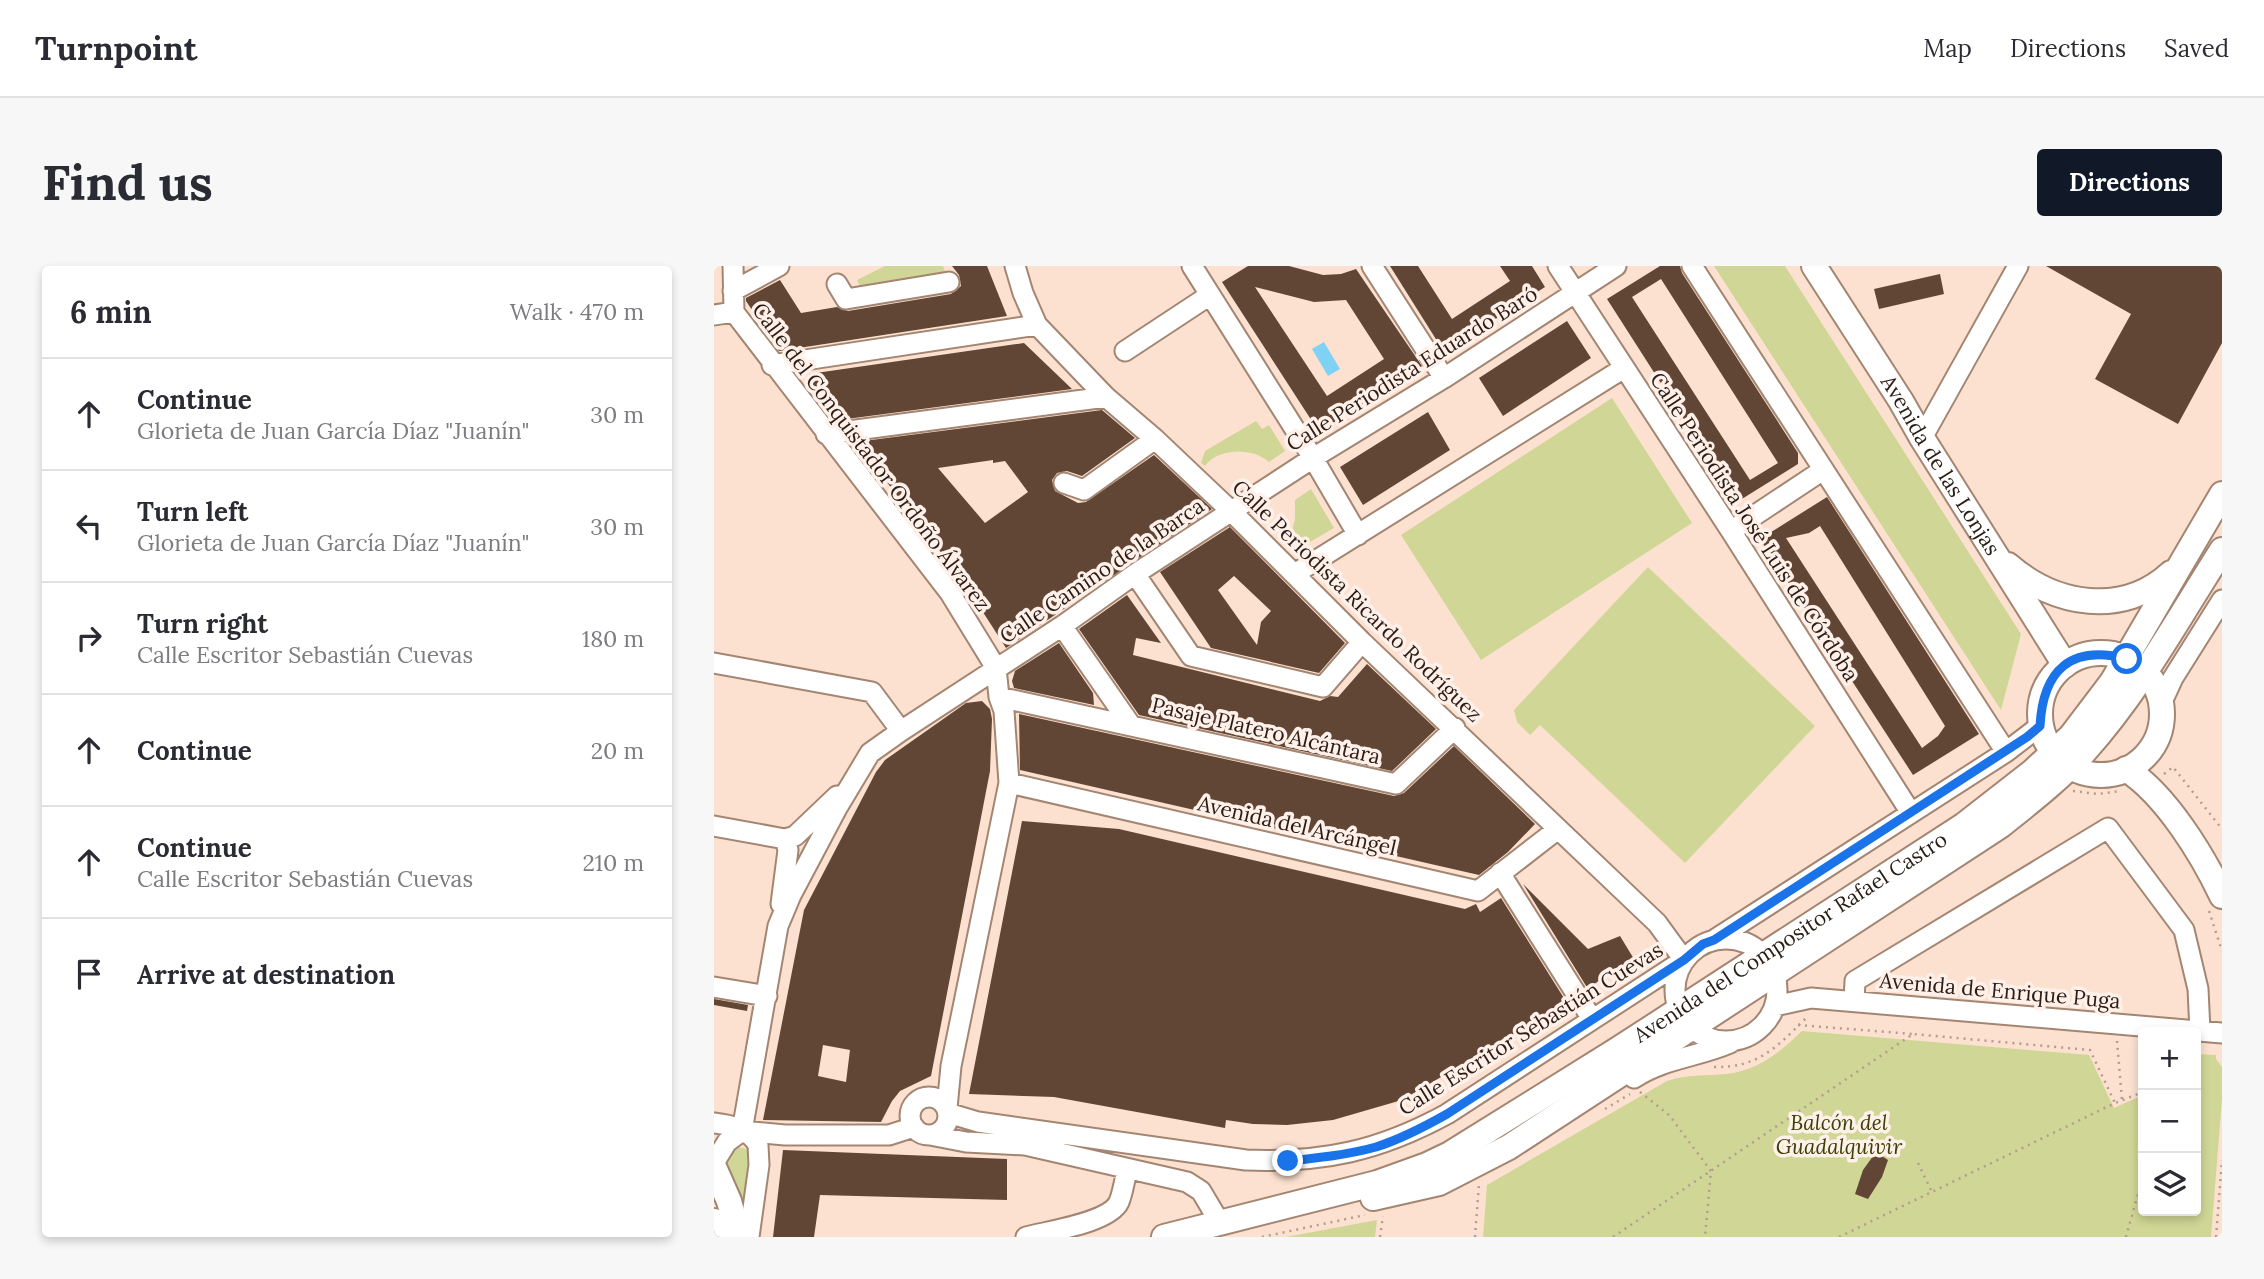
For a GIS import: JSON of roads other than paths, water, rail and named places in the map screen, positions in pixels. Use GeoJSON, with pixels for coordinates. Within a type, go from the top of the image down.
{"type":"FeatureCollection","features":[{"type":"Feature","properties":{"kind":"main road","name":"Avenida de las Lonjas"},"geometry":{"type":"LineString","coordinates":[[1814,266],[2065,665]]}},
{"type":"Feature","properties":{"kind":"main road","name":"Avenida del Compositor Rafael Castro"},"geometry":{"type":"LineString","coordinates":[[2136,665],[2182,563],[2222,494]]}},
{"type":"Feature","properties":{"kind":"main road","name":"Avenida del Compositor Rafael Castro"},"geometry":{"type":"LineString","coordinates":[[1769,963],[1978,842],[2049,785],[2082,722],[2136,665],[2222,550]]}},
{"type":"Feature","properties":{"kind":"main road"},"geometry":{"type":"LineString","coordinates":[[1995,553],[2014,570],[2043,589],[2069,598],[2100,602],[2123,600],[2142,594],[2165,579],[2182,563]]}},
{"type":"Feature","properties":{"kind":"main road"},"geometry":{"type":"LineString","coordinates":[[2127,780],[2151,749],[2160,727],[2161,704],[2136,665],[2096,654],[2065,665],[2047,685],[2040,726],[2062,760],[2094,775],[2107,775],[2148,786],[2178,823],[2211,872],[2215,902]]}},
{"type":"Feature","properties":{"kind":"main road"},"geometry":{"type":"LineString","coordinates":[[2151,749],[2161,776],[2222,859]]}},
{"type":"Feature","properties":{"kind":"main road","name":"Avenida del Compositor Rafael Castro"},"geometry":{"type":"LineString","coordinates":[[1164,1237],[1377,1183],[1450,1154],[1685,1018],[1769,963],[2012,789],[2062,760]]}},
{"type":"Feature","properties":{"kind":"main road","name":"Avenida del Compositor Rafael Castro"},"geometry":{"type":"LineString","coordinates":[[1225,1222],[1379,1197],[1439,1183],[1509,1147],[1685,1018]]}},
{"type":"Feature","properties":{"kind":"main road"},"geometry":{"type":"LineString","coordinates":[[714,1165],[729,1201],[739,1237]]}},
{"type":"Feature","properties":{"kind":"main road"},"geometry":{"type":"LineString","coordinates":[[714,1221],[719,1237]]}},
{"type":"Feature","properties":{"kind":"street","name":"Calle del Conquistador Ordoño Álvarez"},"geometry":{"type":"LineString","coordinates":[[733,266],[733,291],[724,314],[772,365],[950,593],[996,668]]}},
{"type":"Feature","properties":{"kind":"street"},"geometry":{"type":"LineString","coordinates":[[733,291],[779,266]]}},
{"type":"Feature","properties":{"kind":"street","name":"Calle Periodista Ricardo Rodríguez"},"geometry":{"type":"LineString","coordinates":[[1014,266],[1037,325],[1106,397],[1155,439],[1296,573],[1362,642],[1657,923],[1684,960]]}},
{"type":"Feature","properties":{"kind":"street"},"geometry":{"type":"LineString","coordinates":[[1372,266],[1444,378]]}},
{"type":"Feature","properties":{"kind":"street","name":"Calle Periodista José Luis de Córdoba"},"geometry":{"type":"LineString","coordinates":[[1558,266],[1912,813]]}},
{"type":"Feature","properties":{"kind":"street","name":"Calle Periodista Eduardo Baró"},"geometry":{"type":"LineString","coordinates":[[1232,512],[1616,266]]}},
{"type":"Feature","properties":{"kind":"street"},"geometry":{"type":"LineString","coordinates":[[1692,266],[2006,752]]}},
{"type":"Feature","properties":{"kind":"street"},"geometry":{"type":"LineString","coordinates":[[1199,268],[1210,295],[1313,458],[1358,535]]}},
{"type":"Feature","properties":{"kind":"street"},"geometry":{"type":"LineString","coordinates":[[1922,438],[2010,269]]}},
{"type":"Feature","properties":{"kind":"street"},"geometry":{"type":"LineString","coordinates":[[837,284],[846,299],[949,282]]}},
{"type":"Feature","properties":{"kind":"street"},"geometry":{"type":"LineString","coordinates":[[1125,351],[1210,295]]}},
{"type":"Feature","properties":{"kind":"street"},"geometry":{"type":"LineString","coordinates":[[772,365],[1037,325]]}},
{"type":"Feature","properties":{"kind":"street"},"geometry":{"type":"LineString","coordinates":[[1296,573],[1624,368]]}},
{"type":"Feature","properties":{"kind":"street"},"geometry":{"type":"LineString","coordinates":[[826,434],[1106,397]]}},
{"type":"Feature","properties":{"kind":"street"},"geometry":{"type":"LineString","coordinates":[[1064,483],[1084,489],[1155,439]]}},
{"type":"Feature","properties":{"kind":"street"},"geometry":{"type":"LineString","coordinates":[[1731,531],[1823,470]]}},
{"type":"Feature","properties":{"kind":"street","name":"Calle Camino de la Barca"},"geometry":{"type":"LineString","coordinates":[[853,781],[870,753],[1062,626],[1135,574],[1232,512]]}},
{"type":"Feature","properties":{"kind":"street"},"geometry":{"type":"LineString","coordinates":[[1135,574],[1191,656],[1323,687],[1362,642]]}},
{"type":"Feature","properties":{"kind":"street"},"geometry":{"type":"LineString","coordinates":[[2161,704],[2173,678],[2222,600]]}},
{"type":"Feature","properties":{"kind":"street","name":"Pasaje Platero Alcántara"},"geometry":{"type":"LineString","coordinates":[[1062,626],[1130,724]]}},
{"type":"Feature","properties":{"kind":"street"},"geometry":{"type":"LineString","coordinates":[[714,663],[872,692],[901,731]]}},
{"type":"Feature","properties":{"kind":"street"},"geometry":{"type":"LineString","coordinates":[[714,1165],[727,1142],[742,1131],[785,1135],[889,1135],[922,1131],[936,1133],[946,1125],[951,1066],[1009,783],[1004,711],[999,697],[996,668]]}},
{"type":"Feature","properties":{"kind":"street","name":"Pasaje Platero Alcántara"},"geometry":{"type":"LineString","coordinates":[[999,697],[1396,784],[1455,728]]}},
{"type":"Feature","properties":{"kind":"street"},"geometry":{"type":"LineString","coordinates":[[1714,940],[2006,752],[2040,726]]}},
{"type":"Feature","properties":{"kind":"street"},"geometry":{"type":"LineString","coordinates":[[714,826],[785,839],[794,836],[853,781]]}},
{"type":"Feature","properties":{"kind":"street"},"geometry":{"type":"LineString","coordinates":[[778,926],[791,895],[853,781]]}},
{"type":"Feature","properties":{"kind":"street","name":"Avenida del Arcángel"},"geometry":{"type":"LineString","coordinates":[[1009,783],[1478,891],[1558,829]]}},
{"type":"Feature","properties":{"kind":"street"},"geometry":{"type":"LineString","coordinates":[[1854,1001],[1855,981],[2108,828],[2185,930],[2198,989],[2200,1027]]}},
{"type":"Feature","properties":{"kind":"street"},"geometry":{"type":"LineString","coordinates":[[742,1131],[778,926],[788,850],[785,839]]}},
{"type":"Feature","properties":{"kind":"street"},"geometry":{"type":"LineString","coordinates":[[1500,873],[1592,1019]]}},
{"type":"Feature","properties":{"kind":"street"},"geometry":{"type":"LineString","coordinates":[[1714,940],[1732,939],[1748,943],[1769,963],[1777,992],[1775,1006]]}},
{"type":"Feature","properties":{"kind":"street","name":"Calle Escritor Sebastián Cuevas"},"geometry":{"type":"LineString","coordinates":[[947,1111],[978,1122],[1246,1160],[1288,1161],[1376,1147],[1413,1133],[1447,1114],[1684,960],[1703,944],[1714,940]]}},
{"type":"Feature","properties":{"kind":"street"},"geometry":{"type":"LineString","coordinates":[[1684,960],[1676,976],[1675,993],[1685,1018],[1709,1038],[1720,1041],[1738,1040]]}},
{"type":"Feature","properties":{"kind":"street"},"geometry":{"type":"LineString","coordinates":[[714,987],[766,996]]}},
{"type":"Feature","properties":{"kind":"street","name":"Avenida de Enrique Puga"},"geometry":{"type":"LineString","coordinates":[[1775,1006],[1811,998],[2154,1027]]}},
{"type":"Feature","properties":{"kind":"street","name":"Avenida del Compositor Rafael Castro"},"geometry":{"type":"LineString","coordinates":[[1552,1117],[1592,1106],[1662,1062],[1710,1052],[1754,1033],[1766,1022],[1775,1006]]}},
{"type":"Feature","properties":{"kind":"street","name":"Avenida de Enrique Puga"},"geometry":{"type":"LineString","coordinates":[[2201,1031],[2222,1033]]}},
{"type":"Feature","properties":{"kind":"street"},"geometry":{"type":"LineString","coordinates":[[951,1066],[942,1082],[929,1096],[917,1100],[911,1110],[910,1116],[922,1131],[966,1142],[1025,1145],[1194,1185],[1206,1196],[1225,1222]]}},
{"type":"Feature","properties":{"kind":"street"},"geometry":{"type":"LineString","coordinates":[[929,1096],[940,1100],[947,1111]]}},
{"type":"Feature","properties":{"kind":"street"},"geometry":{"type":"LineString","coordinates":[[714,1123],[730,1125],[753,1137],[760,1151],[749,1237]]}},
{"type":"Feature","properties":{"kind":"street"},"geometry":{"type":"LineString","coordinates":[[1026,1237],[1106,1215],[1120,1201],[1127,1168]]}},
{"type":"Feature","properties":{"kind":"water"},"geometry":{"type":"Polygon","coordinates":[[[1324,342],[1340,369],[1328,376],[1312,349],[1324,342]]]}},
{"type":"Feature","properties":{"kind":"park label","name":"Balcón del Guadalquivir"},"geometry":{"type":"Point","coordinates":[1839,1135]}}]}
